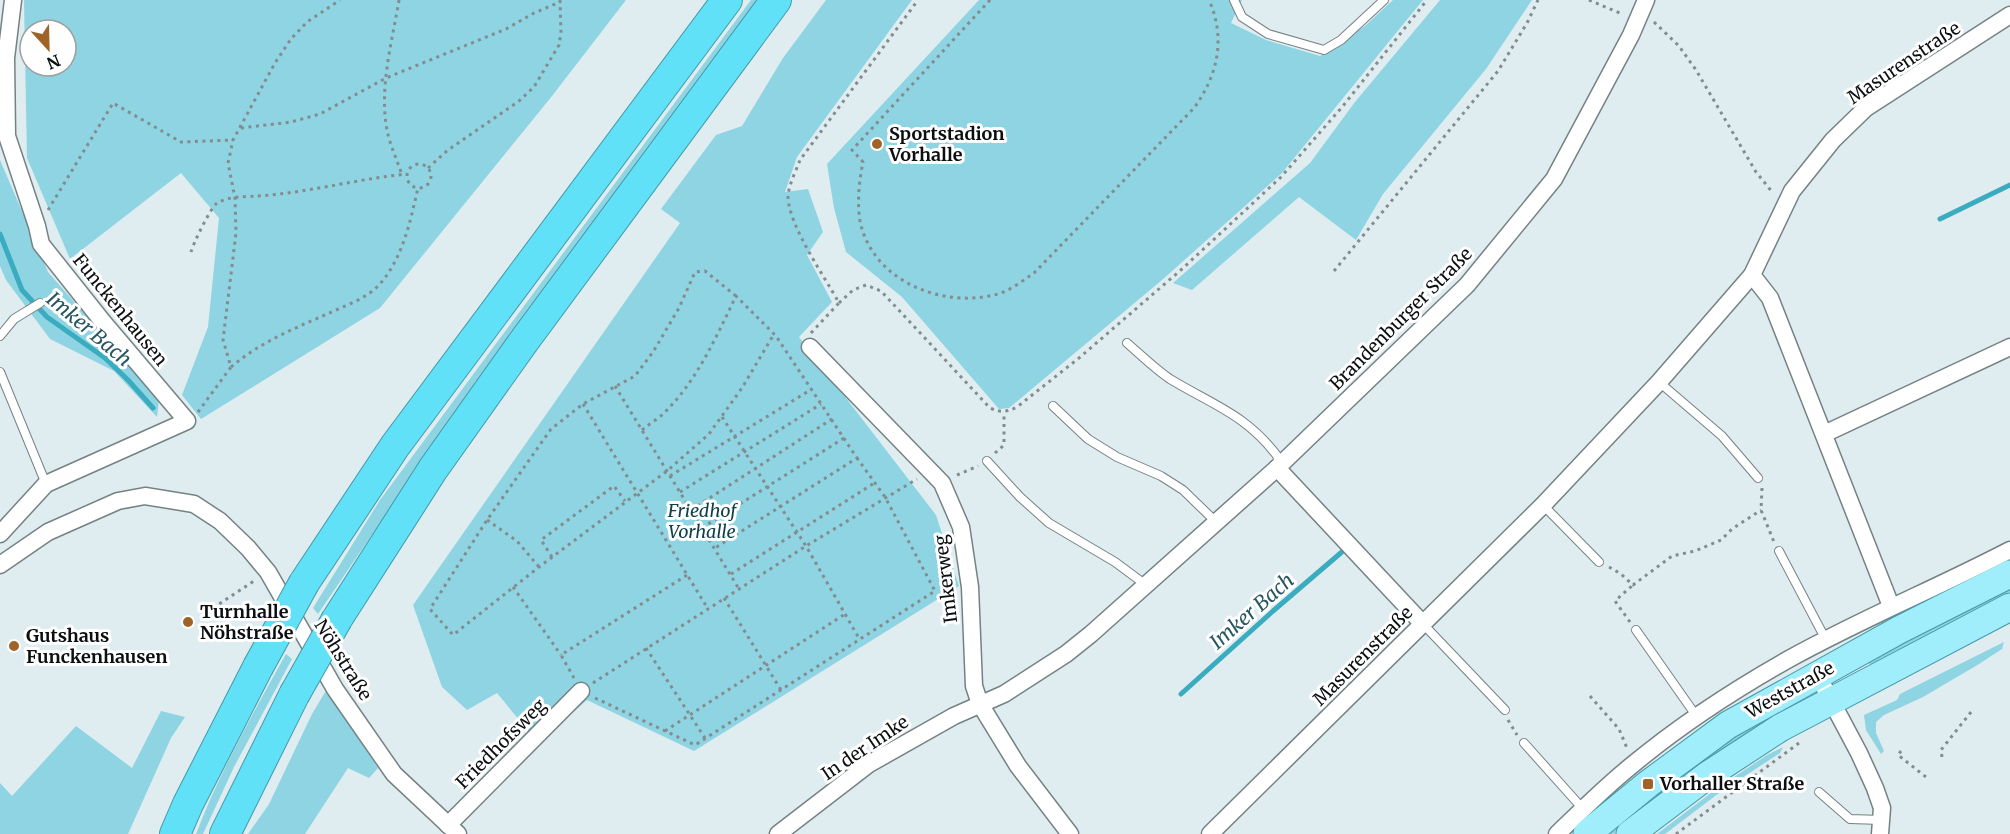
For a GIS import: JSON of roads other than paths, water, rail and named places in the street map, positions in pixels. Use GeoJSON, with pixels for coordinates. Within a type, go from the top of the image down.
{"type":"FeatureCollection","features":[{"type":"Feature","properties":{"kind":"highway"},"geometry":{"type":"LineString","coordinates":[[175,834],[258,667],[304,583],[395,446],[728,0]]}},
{"type":"Feature","properties":{"kind":"highway"},"geometry":{"type":"LineString","coordinates":[[225,834],[294,695],[337,619],[433,469],[538,322],[776,0]]}},
{"type":"Feature","properties":{"kind":"main road","name":"Weststraße"},"geometry":{"type":"LineString","coordinates":[[1585,821],[1648,784],[1728,725],[1817,674],[2010,574]]}},
{"type":"Feature","properties":{"kind":"main road","name":"Weststraße"},"geometry":{"type":"LineString","coordinates":[[1630,834],[1708,775],[1780,728],[2010,607]]}},
{"type":"Feature","properties":{"kind":"street","name":"Funckenhausen"},"geometry":{"type":"LineString","coordinates":[[14,0],[6,58],[7,136],[41,244],[103,322],[188,421],[46,484]]}},
{"type":"Feature","properties":{"kind":"street","name":"Brandenburger Straße"},"geometry":{"type":"LineString","coordinates":[[980,705],[1004,694],[1066,654],[1091,634],[1277,468],[1467,285],[1554,178],[1641,11]]}},
{"type":"Feature","properties":{"kind":"street","name":"Masurenstraße"},"geometry":{"type":"LineString","coordinates":[[1210,834],[1543,506],[1659,382],[1752,275],[1792,191],[1833,140],[1866,108],[2010,15]]}},
{"type":"Feature","properties":{"kind":"street"},"geometry":{"type":"LineString","coordinates":[[1752,275],[1770,298],[1892,606]]}},
{"type":"Feature","properties":{"kind":"street","name":"Imkerweg"},"geometry":{"type":"LineString","coordinates":[[810,347],[932,470],[942,483],[961,527],[970,586],[974,686],[980,705],[1018,766],[1070,834]]}},
{"type":"Feature","properties":{"kind":"street"},"geometry":{"type":"LineString","coordinates":[[1824,434],[2010,347]]}},
{"type":"Feature","properties":{"kind":"street"},"geometry":{"type":"LineString","coordinates":[[1277,468],[1423,624]]}},
{"type":"Feature","properties":{"kind":"street"},"geometry":{"type":"LineString","coordinates":[[0,534],[46,484]]}},
{"type":"Feature","properties":{"kind":"street","name":"Nöhstraße"},"geometry":{"type":"LineString","coordinates":[[0,565],[48,532],[118,501],[145,496],[194,504],[220,521],[248,548],[268,572],[335,689],[394,774],[453,829]]}},
{"type":"Feature","properties":{"kind":"street","name":"Weststraße"},"geometry":{"type":"LineString","coordinates":[[1557,834],[1585,821],[1636,762],[1754,680],[1892,606],[2010,550]]}},
{"type":"Feature","properties":{"kind":"street"},"geometry":{"type":"LineString","coordinates":[[1817,674],[1875,788],[1882,808],[1881,827]]}},
{"type":"Feature","properties":{"kind":"street","name":"Friedhofsweg"},"geometry":{"type":"LineString","coordinates":[[453,829],[581,691]]}},
{"type":"Feature","properties":{"kind":"street","name":"In der Imke"},"geometry":{"type":"LineString","coordinates":[[781,833],[869,764],[954,716],[980,705]]}},
{"type":"Feature","properties":{"kind":"lane"},"geometry":{"type":"LineString","coordinates":[[1234,0],[1242,17],[1269,34],[1324,50],[1341,40],[1384,0]]}},
{"type":"Feature","properties":{"kind":"lane"},"geometry":{"type":"LineString","coordinates":[[0,336],[14,319],[40,303]]}},
{"type":"Feature","properties":{"kind":"lane"},"geometry":{"type":"LineString","coordinates":[[1127,343],[1168,377],[1240,418],[1264,438],[1278,457],[1277,468]]}},
{"type":"Feature","properties":{"kind":"lane"},"geometry":{"type":"LineString","coordinates":[[0,372],[46,484]]}},
{"type":"Feature","properties":{"kind":"lane"},"geometry":{"type":"LineString","coordinates":[[1659,382],[1722,436],[1758,478]]}},
{"type":"Feature","properties":{"kind":"lane"},"geometry":{"type":"LineString","coordinates":[[1053,406],[1088,439],[1117,457],[1161,476],[1183,490],[1216,522]]}},
{"type":"Feature","properties":{"kind":"lane"},"geometry":{"type":"LineString","coordinates":[[985,462],[1050,523],[1115,562],[1146,585]]}},
{"type":"Feature","properties":{"kind":"lane"},"geometry":{"type":"LineString","coordinates":[[1543,506],[1599,562]]}},
{"type":"Feature","properties":{"kind":"lane","name":"Weststraße"},"geometry":{"type":"LineString","coordinates":[[1779,550],[1826,640]]}},
{"type":"Feature","properties":{"kind":"lane"},"geometry":{"type":"LineString","coordinates":[[1423,624],[1505,710]]}},
{"type":"Feature","properties":{"kind":"lane"},"geometry":{"type":"LineString","coordinates":[[1636,630],[1698,717]]}},
{"type":"Feature","properties":{"kind":"lane"},"geometry":{"type":"LineString","coordinates":[[1524,743],[1585,821]]}},
{"type":"Feature","properties":{"kind":"lane"},"geometry":{"type":"LineString","coordinates":[[1819,792],[1850,819],[1881,827]]}},
{"type":"Feature","properties":{"kind":"waterway","name":"Imker Bach"},"geometry":{"type":"LineString","coordinates":[[1940,219],[2010,185]]}},
{"type":"Feature","properties":{"kind":"waterway","name":"Imker Bach"},"geometry":{"type":"LineString","coordinates":[[0,234],[22,290],[47,317],[105,358],[153,408]]}},
{"type":"Feature","properties":{"kind":"waterway","name":"Imker Bach"},"geometry":{"type":"LineString","coordinates":[[1181,694],[1343,551]]}},
{"type":"Feature","properties":{"kind":"place","name":"Sportstadion Vorhalle"},"geometry":{"type":"Point","coordinates":[877,144]}},
{"type":"Feature","properties":{"kind":"place","name":"Turnhalle Nöhstraße"},"geometry":{"type":"Point","coordinates":[188,622]}},
{"type":"Feature","properties":{"kind":"place","name":"Gutshaus Funckenhausen"},"geometry":{"type":"Point","coordinates":[14,646]}},
{"type":"Feature","properties":{"kind":"place","name":"Vorhaller Straße"},"geometry":{"type":"Point","coordinates":[1648,784]}},
{"type":"Feature","properties":{"kind":"park label","name":"Friedhof Vorhalle"},"geometry":{"type":"Point","coordinates":[702,521]}}]}
